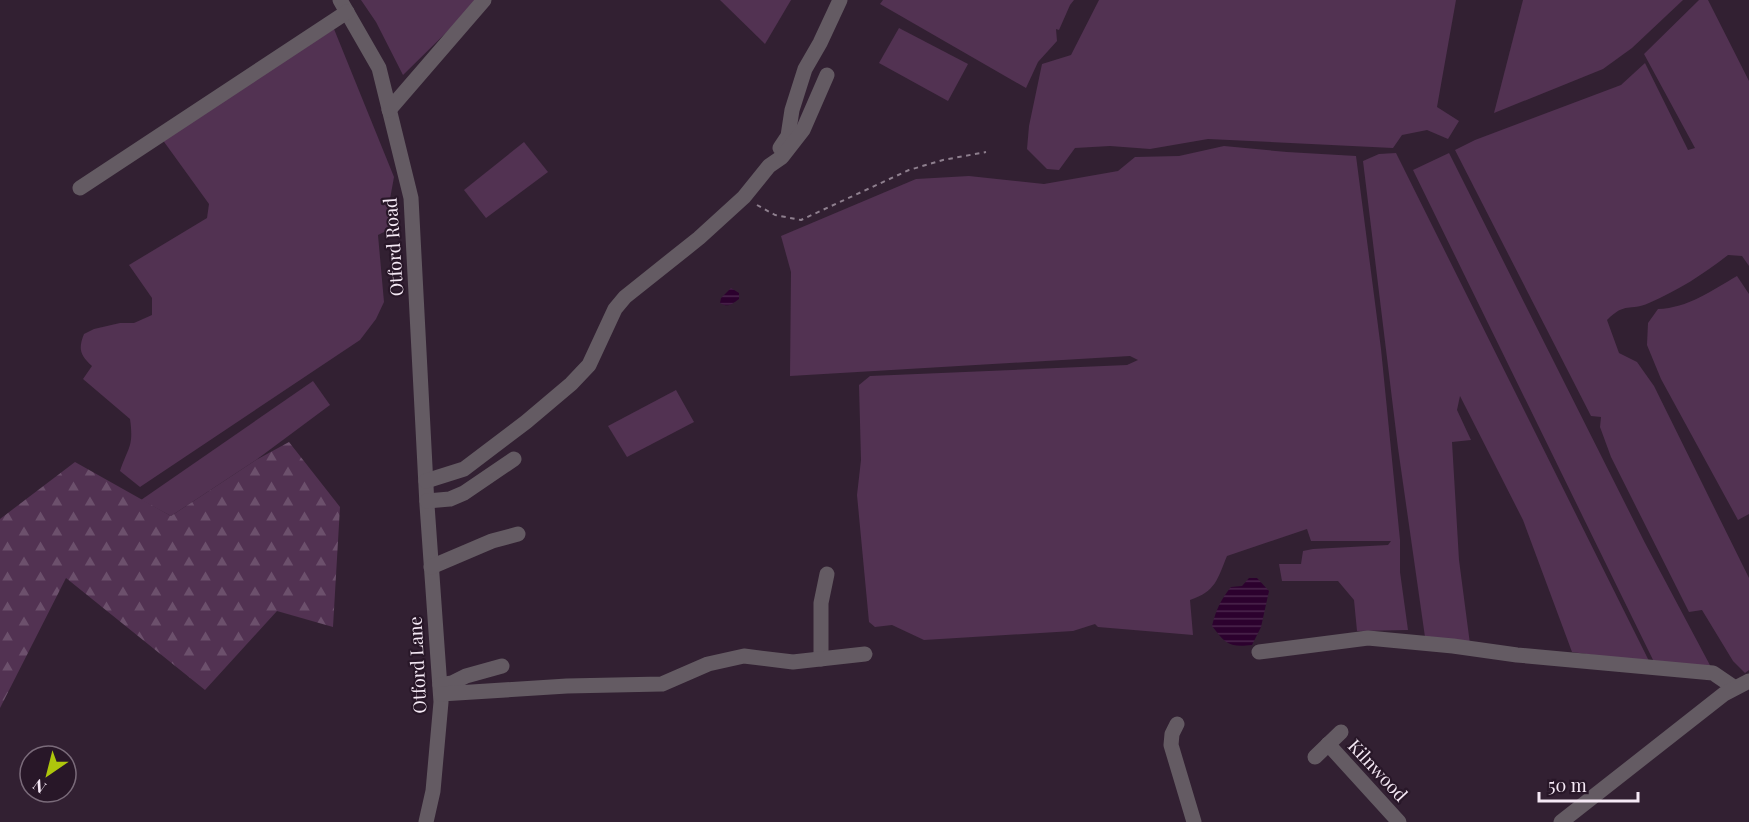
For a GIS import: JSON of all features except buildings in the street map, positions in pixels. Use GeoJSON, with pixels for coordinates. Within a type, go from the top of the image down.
{"type":"FeatureCollection","features":[{"type":"Feature","properties":{"kind":"street"},"geometry":{"type":"LineString","coordinates":[[389,110],[484,0]]}},
{"type":"Feature","properties":{"kind":"street"},"geometry":{"type":"LineString","coordinates":[[426,481],[464,469],[571,384],[589,365],[615,309],[625,297],[699,238],[744,197],[769,166],[788,136],[792,110],[805,69],[840,0]]}},
{"type":"Feature","properties":{"kind":"street"},"geometry":{"type":"LineString","coordinates":[[80,188],[344,6]]}},
{"type":"Feature","properties":{"kind":"street","name":"Otford Road"},"geometry":{"type":"LineString","coordinates":[[344,6],[379,68],[411,198],[427,503]]}},
{"type":"Feature","properties":{"kind":"street"},"geometry":{"type":"LineString","coordinates":[[769,166],[782,157],[803,130],[828,75]]}},
{"type":"Feature","properties":{"kind":"street"},"geometry":{"type":"LineString","coordinates":[[427,503],[450,499],[464,493],[514,459]]}},
{"type":"Feature","properties":{"kind":"street","name":"Otford Lane"},"geometry":{"type":"LineString","coordinates":[[426,822],[433,791],[440,689],[427,503]]}},
{"type":"Feature","properties":{"kind":"street"},"geometry":{"type":"LineString","coordinates":[[431,567],[492,541],[518,534]]}},
{"type":"Feature","properties":{"kind":"street"},"geometry":{"type":"LineString","coordinates":[[821,659],[821,603],[827,574]]}},
{"type":"Feature","properties":{"kind":"street"},"geometry":{"type":"LineString","coordinates":[[1259,652],[1368,638],[1713,673],[1742,684]]}},
{"type":"Feature","properties":{"kind":"street"},"geometry":{"type":"LineString","coordinates":[[440,689],[662,684],[708,664],[744,656],[793,662],[864,654]]}},
{"type":"Feature","properties":{"kind":"street"},"geometry":{"type":"LineString","coordinates":[[440,689],[466,676],[502,666]]}},
{"type":"Feature","properties":{"kind":"street"},"geometry":{"type":"LineString","coordinates":[[1561,822],[1724,694],[1742,684]]}},
{"type":"Feature","properties":{"kind":"street"},"geometry":{"type":"LineString","coordinates":[[1177,724],[1172,734],[1171,745],[1194,822]]}},
{"type":"Feature","properties":{"kind":"street","name":"Kilnwood"},"geometry":{"type":"LineString","coordinates":[[1315,757],[1341,732]]}},
{"type":"Feature","properties":{"kind":"street","name":"Kilnwood"},"geometry":{"type":"LineString","coordinates":[[1328,744],[1399,822]]}},
{"type":"Feature","properties":{"kind":"path"},"geometry":{"type":"LineString","coordinates":[[744,197],[775,215],[801,220],[909,170],[943,160],[986,152]]}},
{"type":"Feature","properties":{"kind":"green space"},"geometry":{"type":"Polygon","coordinates":[[[361,0],[477,0],[403,75],[376,22],[361,0]]]}},
{"type":"Feature","properties":{"kind":"green space"},"geometry":{"type":"Polygon","coordinates":[[[720,0],[791,0],[765,44],[720,0]]]}},
{"type":"Feature","properties":{"kind":"green space"},"geometry":{"type":"Polygon","coordinates":[[[883,0],[1074,0],[1059,30],[1056,29],[1057,41],[1038,62],[1026,88],[880,4],[883,0]]]}},
{"type":"Feature","properties":{"kind":"green space"},"geometry":{"type":"Polygon","coordinates":[[[1099,0],[1456,0],[1437,107],[1459,121],[1448,139],[1427,130],[1402,135],[1393,148],[1208,139],[1150,149],[1110,146],[1075,148],[1059,170],[1047,169],[1027,149],[1029,126],[1042,64],[1071,55],[1099,0]]]}},
{"type":"Feature","properties":{"kind":"green space"},"geometry":{"type":"Polygon","coordinates":[[[1523,0],[1683,0],[1632,48],[1603,69],[1494,113],[1523,0]]]}},
{"type":"Feature","properties":{"kind":"green space"},"geometry":{"type":"Polygon","coordinates":[[[1699,0],[1708,0],[1749,81],[1749,266],[1742,256],[1728,255],[1670,293],[1642,306],[1623,309],[1607,320],[1619,353],[1637,362],[1654,386],[1749,578],[1749,670],[1745,673],[1733,661],[1702,610],[1689,612],[1611,457],[1600,427],[1601,417],[1591,416],[1455,150],[1475,140],[1621,85],[1645,63],[1688,150],[1695,148],[1644,54],[1699,0]]]}},
{"type":"Feature","properties":{"kind":"green space"},"geometry":{"type":"Polygon","coordinates":[[[899,28],[968,64],[948,101],[879,63],[899,28]]]}},
{"type":"Feature","properties":{"kind":"green space"},"geometry":{"type":"Polygon","coordinates":[[[334,29],[394,177],[390,199],[400,210],[398,225],[378,235],[384,302],[376,319],[360,340],[140,487],[120,471],[131,441],[130,419],[83,379],[92,366],[83,355],[81,344],[84,334],[94,329],[120,323],[134,323],[152,315],[152,298],[129,265],[207,218],[209,204],[162,139],[334,29]]]}},
{"type":"Feature","properties":{"kind":"green space"},"geometry":{"type":"Polygon","coordinates":[[[524,142],[548,172],[486,218],[464,190],[524,142]]]}},
{"type":"Feature","properties":{"kind":"green space"},"geometry":{"type":"Polygon","coordinates":[[[1224,146],[1356,156],[1381,349],[1400,540],[1400,572],[1408,630],[1357,631],[1354,600],[1338,581],[1282,581],[1279,564],[1301,564],[1303,551],[1388,545],[1391,541],[1311,541],[1307,529],[1227,556],[1214,584],[1199,597],[1190,600],[1193,635],[1098,627],[1095,624],[1073,631],[924,640],[892,625],[875,627],[869,622],[857,495],[861,460],[859,385],[870,376],[1127,365],[1138,360],[1130,356],[790,376],[791,272],[781,236],[916,179],[969,176],[1044,184],[1118,171],[1135,157],[1179,156],[1224,146]]]}},
{"type":"Feature","properties":{"kind":"green space"},"geometry":{"type":"Polygon","coordinates":[[[1396,153],[1650,663],[1572,652],[1523,520],[1460,396],[1457,410],[1471,440],[1452,442],[1459,560],[1470,644],[1425,637],[1398,448],[1363,161],[1379,154],[1396,153]]]}},
{"type":"Feature","properties":{"kind":"green space"},"geometry":{"type":"Polygon","coordinates":[[[1449,153],[1645,543],[1712,669],[1655,664],[1413,170],[1449,153]]]}},
{"type":"Feature","properties":{"kind":"green space"},"geometry":{"type":"Polygon","coordinates":[[[1737,276],[1749,294],[1749,514],[1738,520],[1661,379],[1647,345],[1648,323],[1658,309],[1689,302],[1737,276]]]}},
{"type":"Feature","properties":{"kind":"green space"},"geometry":{"type":"Polygon","coordinates":[[[313,381],[330,405],[256,460],[171,516],[141,500],[313,381]]]}},
{"type":"Feature","properties":{"kind":"green space"},"geometry":{"type":"Polygon","coordinates":[[[676,390],[694,422],[627,457],[608,426],[676,390]]]}},
{"type":"Feature","properties":{"kind":"green space"},"geometry":{"type":"Polygon","coordinates":[[[289,442],[340,507],[333,627],[277,611],[205,690],[66,578],[0,708],[0,519],[75,462],[171,516],[256,460],[289,442]]]}},
{"type":"Feature","properties":{"kind":"shaded area"},"geometry":{"type":"Polygon","coordinates":[[[731,288],[739,293],[739,299],[728,305],[720,303],[721,298],[731,288]]]}},
{"type":"Feature","properties":{"kind":"shaded area"},"geometry":{"type":"Polygon","coordinates":[[[1249,578],[1257,578],[1269,591],[1261,627],[1252,645],[1233,645],[1220,637],[1212,626],[1219,605],[1227,591],[1231,587],[1242,586],[1249,578]]]}}]}
